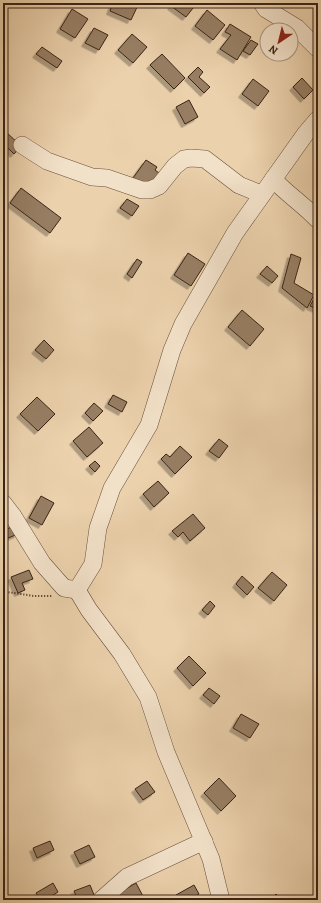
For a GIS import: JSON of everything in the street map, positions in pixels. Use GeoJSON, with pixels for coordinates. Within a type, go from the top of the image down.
{"type":"FeatureCollection","features":[{"type":"Feature","properties":{"kind":"street"},"geometry":{"type":"LineString","coordinates":[[262,3],[266,9],[297,28],[318,49]]}},
{"type":"Feature","properties":{"kind":"street"},"geometry":{"type":"LineString","coordinates":[[71,589],[93,564],[98,528],[112,488],[149,425],[172,350],[183,324],[234,233],[261,194],[318,119]]}},
{"type":"Feature","properties":{"kind":"street"},"geometry":{"type":"LineString","coordinates":[[22,145],[47,161],[92,177],[107,178],[142,190],[150,190],[159,186],[175,166],[184,159],[205,159],[238,185],[261,194]]}},
{"type":"Feature","properties":{"kind":"street"},"geometry":{"type":"LineString","coordinates":[[274,178],[285,192],[302,204],[318,220]]}},
{"type":"Feature","properties":{"kind":"street"},"geometry":{"type":"LineString","coordinates":[[3,503],[14,516],[42,563],[71,589],[122,654],[148,697],[166,752],[211,859],[221,900]]}},
{"type":"Feature","properties":{"kind":"street"},"geometry":{"type":"LineString","coordinates":[[101,900],[127,877],[204,841]]}},
{"type":"Feature","properties":{"kind":"path"},"geometry":{"type":"LineString","coordinates":[[3,594],[7,592],[34,596],[52,596],[71,589]]}},
{"type":"Feature","properties":{"kind":"building"},"geometry":{"type":"Polygon","coordinates":[[[113,3],[139,3],[131,20],[110,11],[113,3]]]}},
{"type":"Feature","properties":{"kind":"building"},"geometry":{"type":"Polygon","coordinates":[[[174,3],[197,3],[186,17],[171,6],[174,3]]]}},
{"type":"Feature","properties":{"kind":"building"},"geometry":{"type":"Polygon","coordinates":[[[72,9],[88,19],[75,38],[60,29],[72,9]]]}},
{"type":"Feature","properties":{"kind":"building"},"geometry":{"type":"Polygon","coordinates":[[[207,10],[225,25],[213,40],[195,26],[207,10]]]}},
{"type":"Feature","properties":{"kind":"building"},"geometry":{"type":"Polygon","coordinates":[[[230,24],[251,37],[237,60],[220,49],[231,35],[225,32],[230,24]]]}},
{"type":"Feature","properties":{"kind":"building"},"geometry":{"type":"Polygon","coordinates":[[[94,28],[108,35],[99,50],[85,43],[94,28]]]}},
{"type":"Feature","properties":{"kind":"building"},"geometry":{"type":"Polygon","coordinates":[[[132,34],[147,47],[133,63],[118,50],[132,34]]]}},
{"type":"Feature","properties":{"kind":"building"},"geometry":{"type":"Polygon","coordinates":[[[251,40],[258,44],[250,55],[243,51],[251,40]]]}},
{"type":"Feature","properties":{"kind":"building"},"geometry":{"type":"Polygon","coordinates":[[[42,47],[62,61],[57,68],[36,54],[42,47]]]}},
{"type":"Feature","properties":{"kind":"building"},"geometry":{"type":"Polygon","coordinates":[[[162,54],[185,78],[174,89],[150,65],[162,54]]]}},
{"type":"Feature","properties":{"kind":"building"},"geometry":{"type":"Polygon","coordinates":[[[198,67],[203,72],[199,77],[210,87],[204,93],[188,77],[198,67]]]}},
{"type":"Feature","properties":{"kind":"building"},"geometry":{"type":"Polygon","coordinates":[[[302,78],[313,90],[304,99],[293,87],[302,78]]]}},
{"type":"Feature","properties":{"kind":"building"},"geometry":{"type":"Polygon","coordinates":[[[253,79],[269,91],[258,106],[242,94],[253,79]]]}},
{"type":"Feature","properties":{"kind":"building"},"geometry":{"type":"Polygon","coordinates":[[[189,100],[198,117],[185,124],[176,107],[189,100]]]}},
{"type":"Feature","properties":{"kind":"building"},"geometry":{"type":"Polygon","coordinates":[[[5,131],[21,146],[14,154],[3,143],[3,132],[5,131]]]}},
{"type":"Feature","properties":{"kind":"building"},"geometry":{"type":"Polygon","coordinates":[[[146,160],[157,167],[155,170],[159,173],[150,187],[133,178],[146,160]]]}},
{"type":"Feature","properties":{"kind":"building"},"geometry":{"type":"Polygon","coordinates":[[[21,188],[61,218],[50,233],[10,203],[21,188]]]}},
{"type":"Feature","properties":{"kind":"building"},"geometry":{"type":"Polygon","coordinates":[[[127,199],[139,206],[132,216],[120,208],[127,199]]]}},
{"type":"Feature","properties":{"kind":"building"},"geometry":{"type":"Polygon","coordinates":[[[188,253],[205,264],[191,286],[174,275],[188,253]]]}},
{"type":"Feature","properties":{"kind":"building"},"geometry":{"type":"Polygon","coordinates":[[[291,254],[301,258],[294,283],[314,295],[307,308],[282,288],[291,254]]]}},
{"type":"Feature","properties":{"kind":"building"},"geometry":{"type":"Polygon","coordinates":[[[137,259],[142,262],[132,278],[127,274],[137,259]]]}},
{"type":"Feature","properties":{"kind":"building"},"geometry":{"type":"Polygon","coordinates":[[[267,266],[278,276],[272,283],[260,274],[267,266]]]}},
{"type":"Feature","properties":{"kind":"building"},"geometry":{"type":"Polygon","coordinates":[[[315,297],[318,299],[317,309],[310,306],[315,297]]]}},
{"type":"Feature","properties":{"kind":"building"},"geometry":{"type":"Polygon","coordinates":[[[242,310],[264,329],[250,346],[228,327],[242,310]]]}},
{"type":"Feature","properties":{"kind":"building"},"geometry":{"type":"Polygon","coordinates":[[[44,340],[54,350],[46,359],[35,350],[44,340]]]}},
{"type":"Feature","properties":{"kind":"building"},"geometry":{"type":"Polygon","coordinates":[[[113,395],[127,402],[122,412],[108,404],[113,395]]]}},
{"type":"Feature","properties":{"kind":"building"},"geometry":{"type":"Polygon","coordinates":[[[37,397],[55,414],[38,431],[20,414],[37,397]]]}},
{"type":"Feature","properties":{"kind":"building"},"geometry":{"type":"Polygon","coordinates":[[[94,403],[103,411],[93,421],[85,413],[94,403]]]}},
{"type":"Feature","properties":{"kind":"building"},"geometry":{"type":"Polygon","coordinates":[[[89,427],[103,443],[87,457],[73,441],[89,427]]]}},
{"type":"Feature","properties":{"kind":"building"},"geometry":{"type":"Polygon","coordinates":[[[219,439],[228,446],[219,458],[209,451],[219,439]]]}},
{"type":"Feature","properties":{"kind":"building"},"geometry":{"type":"Polygon","coordinates":[[[180,446],[192,457],[175,474],[161,459],[166,454],[170,457],[180,446]]]}},
{"type":"Feature","properties":{"kind":"building"},"geometry":{"type":"Polygon","coordinates":[[[95,461],[100,466],[95,472],[89,466],[95,461]]]}},
{"type":"Feature","properties":{"kind":"building"},"geometry":{"type":"Polygon","coordinates":[[[158,481],[169,493],[154,507],[143,494],[158,481]]]}},
{"type":"Feature","properties":{"kind":"building"},"geometry":{"type":"Polygon","coordinates":[[[41,496],[54,503],[42,525],[29,518],[41,496]]]}},
{"type":"Feature","properties":{"kind":"building"},"geometry":{"type":"Polygon","coordinates":[[[193,514],[205,528],[190,541],[183,532],[178,537],[172,531],[193,514]]]}},
{"type":"Feature","properties":{"kind":"building"},"geometry":{"type":"Polygon","coordinates":[[[15,526],[18,534],[3,540],[3,530],[15,526]]]}},
{"type":"Feature","properties":{"kind":"building"},"geometry":{"type":"Polygon","coordinates":[[[29,570],[33,579],[22,583],[25,590],[18,593],[11,577],[29,570]]]}},
{"type":"Feature","properties":{"kind":"building"},"geometry":{"type":"Polygon","coordinates":[[[272,572],[287,585],[274,601],[258,588],[272,572]]]}},
{"type":"Feature","properties":{"kind":"building"},"geometry":{"type":"Polygon","coordinates":[[[242,576],[254,587],[247,595],[236,584],[242,576]]]}},
{"type":"Feature","properties":{"kind":"building"},"geometry":{"type":"Polygon","coordinates":[[[210,601],[215,606],[208,615],[202,610],[210,601]]]}},
{"type":"Feature","properties":{"kind":"building"},"geometry":{"type":"Polygon","coordinates":[[[189,656],[206,673],[193,686],[177,668],[189,656]]]}},
{"type":"Feature","properties":{"kind":"building"},"geometry":{"type":"Polygon","coordinates":[[[209,688],[220,696],[214,704],[203,695],[209,688]]]}},
{"type":"Feature","properties":{"kind":"building"},"geometry":{"type":"Polygon","coordinates":[[[241,714],[259,724],[250,738],[233,728],[241,714]]]}},
{"type":"Feature","properties":{"kind":"building"},"geometry":{"type":"Polygon","coordinates":[[[219,778],[236,796],[221,811],[204,793],[219,778]]]}},
{"type":"Feature","properties":{"kind":"building"},"geometry":{"type":"Polygon","coordinates":[[[147,781],[155,792],[143,800],[135,789],[147,781]]]}},
{"type":"Feature","properties":{"kind":"building"},"geometry":{"type":"Polygon","coordinates":[[[50,841],[54,850],[37,858],[33,848],[50,841]]]}},
{"type":"Feature","properties":{"kind":"building"},"geometry":{"type":"Polygon","coordinates":[[[89,845],[95,857],[80,864],[74,852],[89,845]]]}},
{"type":"Feature","properties":{"kind":"building"},"geometry":{"type":"Polygon","coordinates":[[[53,883],[58,892],[45,900],[41,900],[36,893],[53,883]]]}},
{"type":"Feature","properties":{"kind":"building"},"geometry":{"type":"Polygon","coordinates":[[[136,883],[145,900],[124,900],[119,893],[136,883]]]}},
{"type":"Feature","properties":{"kind":"building"},"geometry":{"type":"Polygon","coordinates":[[[90,885],[96,900],[78,900],[74,891],[90,885]]]}},
{"type":"Feature","properties":{"kind":"building"},"geometry":{"type":"Polygon","coordinates":[[[194,885],[199,894],[189,900],[179,900],[176,895],[194,885]]]}},
{"type":"Feature","properties":{"kind":"building"},"geometry":{"type":"Polygon","coordinates":[[[276,894],[282,900],[270,900],[276,894]]]}},
{"type":"Feature","properties":{"kind":"building"},"geometry":{"type":"Polygon","coordinates":[[[31,896],[33,900],[22,900],[31,896]]]}}]}
